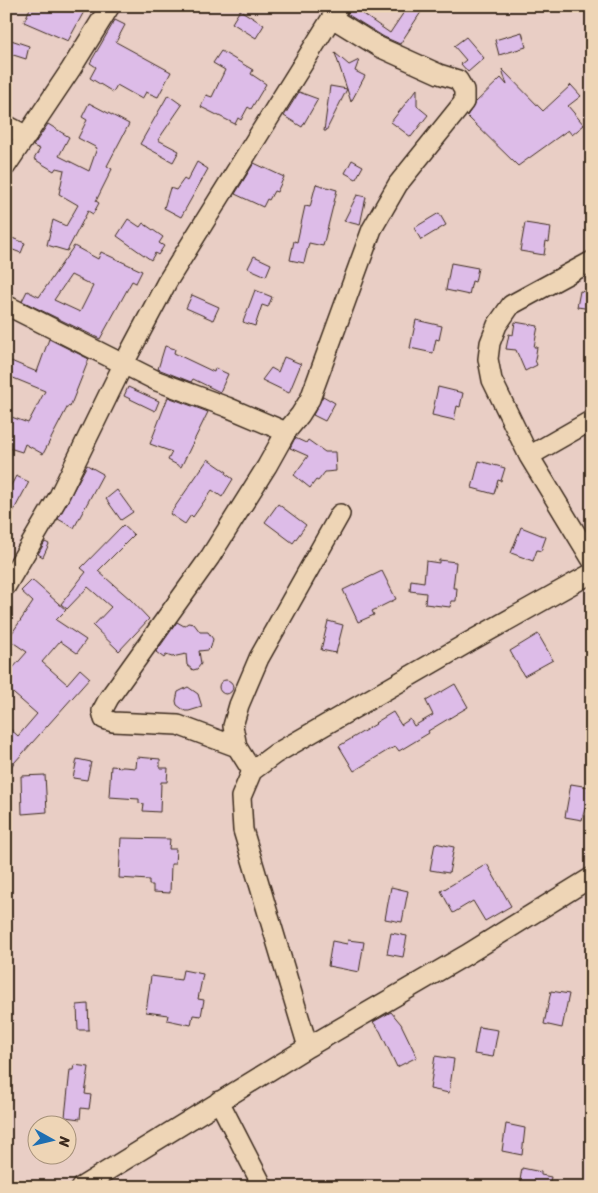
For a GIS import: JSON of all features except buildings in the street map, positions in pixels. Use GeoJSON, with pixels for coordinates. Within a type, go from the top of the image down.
{"type":"FeatureCollection","features":[{"type":"Feature","properties":{"kind":"street"},"geometry":{"type":"LineString","coordinates":[[6,166],[110,6]]}},
{"type":"Feature","properties":{"kind":"street"},"geometry":{"type":"LineString","coordinates":[[6,586],[59,496],[123,365],[167,282],[336,12],[379,47],[439,74],[458,80],[464,90],[464,102],[398,184],[372,229],[310,399],[286,432],[210,557],[109,698],[102,711],[104,718],[112,722],[178,725],[237,747]]}},
{"type":"Feature","properties":{"kind":"street"},"geometry":{"type":"LineString","coordinates":[[6,125],[27,136]]}},
{"type":"Feature","properties":{"kind":"street"},"geometry":{"type":"LineString","coordinates":[[592,261],[511,305],[497,325],[490,343],[488,359],[492,380],[528,456],[592,560]]}},
{"type":"Feature","properties":{"kind":"street"},"geometry":{"type":"LineString","coordinates":[[6,305],[157,381],[228,407],[286,432]]}},
{"type":"Feature","properties":{"kind":"street"},"geometry":{"type":"LineString","coordinates":[[528,456],[592,420]]}},
{"type":"Feature","properties":{"kind":"street"},"geometry":{"type":"LineString","coordinates":[[252,771],[237,747],[233,726],[239,705],[259,658],[340,514]]}},
{"type":"Feature","properties":{"kind":"street"},"geometry":{"type":"LineString","coordinates":[[308,1047],[243,830],[241,797],[252,771],[275,754],[592,573]]}},
{"type":"Feature","properties":{"kind":"street"},"geometry":{"type":"LineString","coordinates":[[81,1187],[308,1047],[466,955],[592,877]]}},
{"type":"Feature","properties":{"kind":"street"},"geometry":{"type":"LineString","coordinates":[[219,1101],[263,1187]]}}]}
